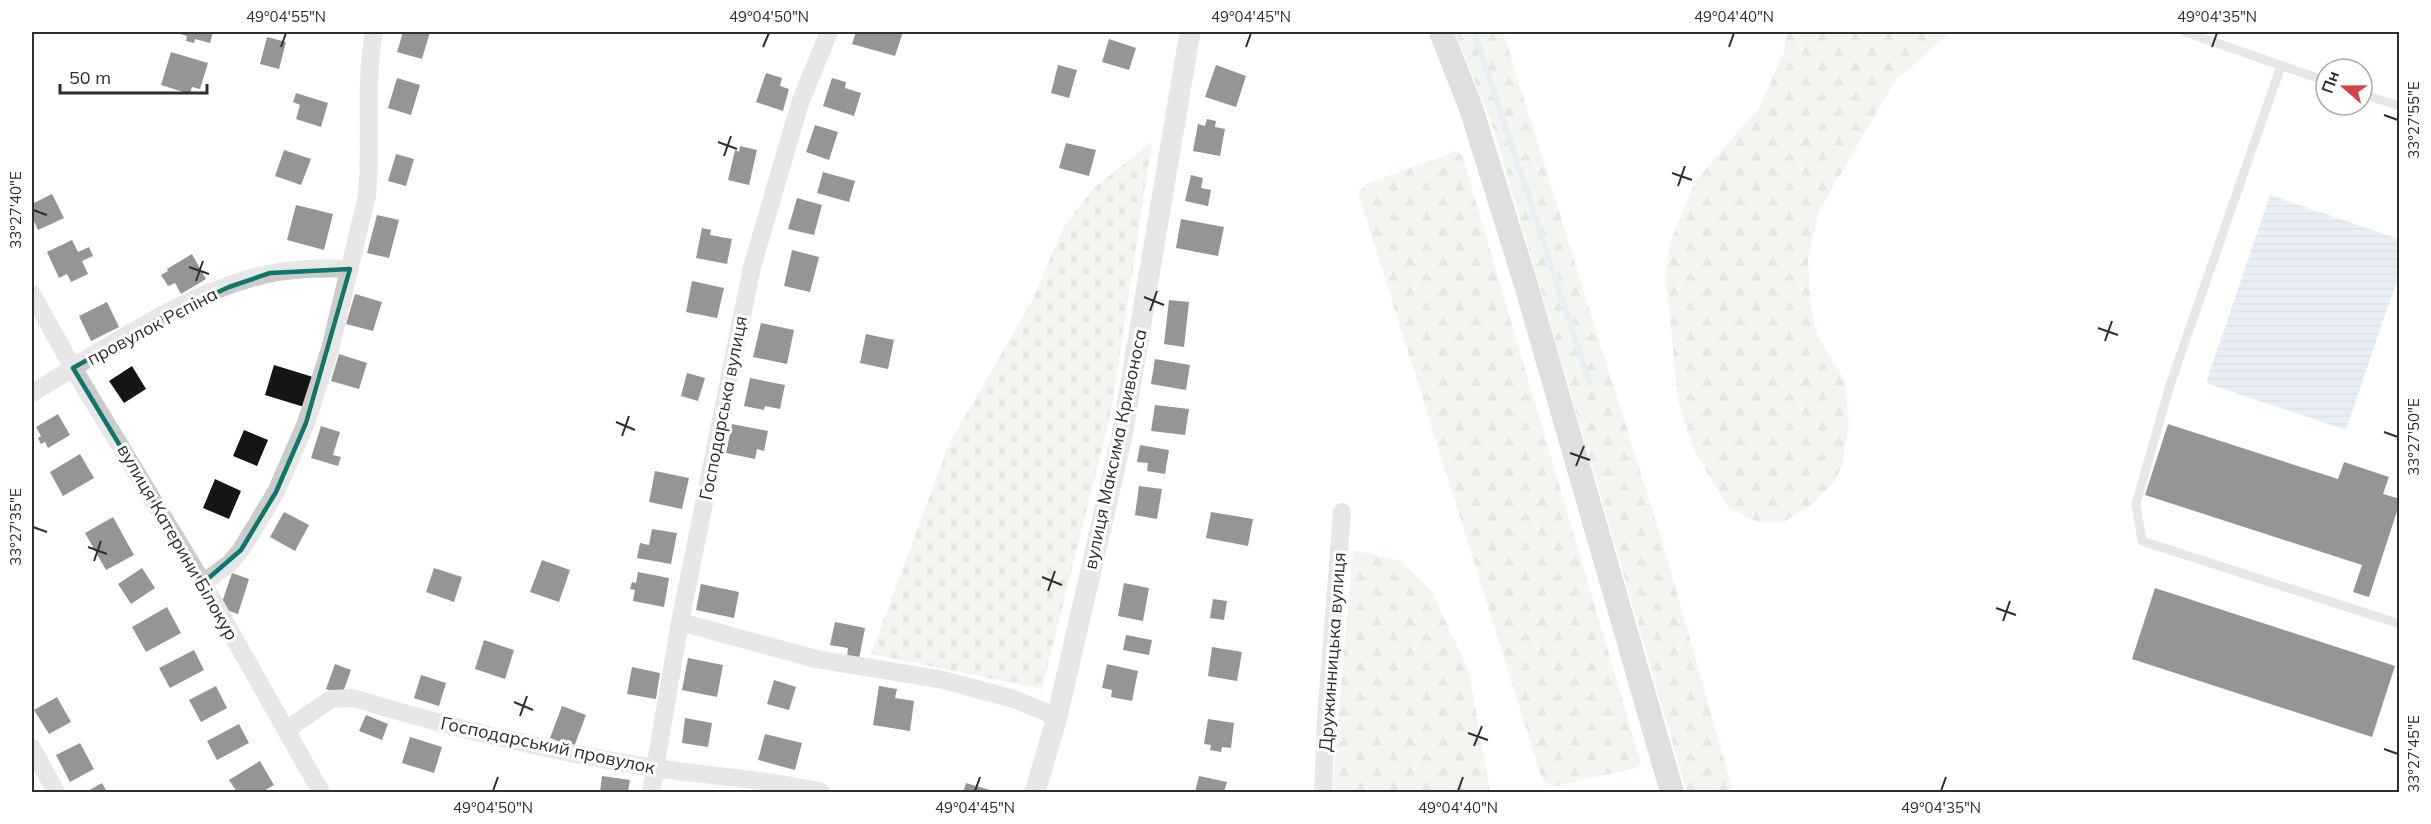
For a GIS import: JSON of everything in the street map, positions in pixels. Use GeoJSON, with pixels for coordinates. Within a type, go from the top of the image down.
{"type":"FeatureCollection","features":[{"type":"Feature","properties":{"kind":"main road"},"geometry":{"type":"LineString","coordinates":[[1441,32],[1471,108],[1522,274],[1672,792]]}},
{"type":"Feature","properties":{"kind":"street"},"geometry":{"type":"LineString","coordinates":[[203,583],[230,563],[241,550],[276,492],[318,393],[367,196],[369,82],[374,32]]}},
{"type":"Feature","properties":{"kind":"street","name":"Господарська вулиця"},"geometry":{"type":"LineString","coordinates":[[651,792],[680,622],[752,267],[800,103],[829,32]]}},
{"type":"Feature","properties":{"kind":"street","name":"вулиця Максима Кривоноса"},"geometry":{"type":"LineString","coordinates":[[1035,792],[1057,717],[1122,435],[1190,32]]}},
{"type":"Feature","properties":{"kind":"street","name":"провулок Рєпіна"},"geometry":{"type":"LineString","coordinates":[[32,393],[157,320],[229,287],[270,273],[300,268],[350,269]]}},
{"type":"Feature","properties":{"kind":"street","name":"вулиця Катерини Білокур"},"geometry":{"type":"LineString","coordinates":[[32,294],[73,368],[203,583],[286,730],[315,790]]}},
{"type":"Feature","properties":{"kind":"street","name":"Дружинницька вулиця"},"geometry":{"type":"LineString","coordinates":[[1323,792],[1326,718],[1342,512]]}},
{"type":"Feature","properties":{"kind":"street"},"geometry":{"type":"LineString","coordinates":[[680,622],[816,659],[939,679],[1014,699],[1057,717]]}},
{"type":"Feature","properties":{"kind":"street","name":"Господарський провулок"},"geometry":{"type":"LineString","coordinates":[[286,730],[331,699],[353,698],[482,734],[655,768],[777,783],[821,792]]}},
{"type":"Feature","properties":{"kind":"street"},"geometry":{"type":"LineString","coordinates":[[32,748],[56,792]]}},
{"type":"Feature","properties":{"kind":"lane"},"geometry":{"type":"LineString","coordinates":[[2185,32],[2314,77]]}},
{"type":"Feature","properties":{"kind":"lane"},"geometry":{"type":"LineString","coordinates":[[2281,66],[2170,385],[2136,504],[2142,541],[2400,624]]}},
{"type":"Feature","properties":{"kind":"lane"},"geometry":{"type":"LineString","coordinates":[[2374,97],[2400,106]]}},
{"type":"Feature","properties":{"kind":"highlighted area"},"geometry":{"type":"Polygon","coordinates":[[[350,269],[306,423],[276,492],[241,550],[203,583],[73,368],[157,320],[229,287],[270,273],[350,269]]]}},
{"type":"Feature","properties":{"kind":"green space"},"geometry":{"type":"Polygon","coordinates":[[[1455,32],[1503,32],[1668,561],[1733,792],[1687,792],[1493,127],[1455,32]]]}},
{"type":"Feature","properties":{"kind":"green space"},"geometry":{"type":"Polygon","coordinates":[[[1787,32],[1951,32],[1895,81],[1819,211],[1808,259],[1811,309],[1818,337],[1844,379],[1849,423],[1842,466],[1835,480],[1813,504],[1782,523],[1757,522],[1729,508],[1695,452],[1678,401],[1666,276],[1670,243],[1696,180],[1759,108],[1784,53],[1787,32]]]}},
{"type":"Feature","properties":{"kind":"green space"},"geometry":{"type":"Polygon","coordinates":[[[1152,142],[1111,412],[1042,689],[871,654],[949,444],[1032,301],[1064,226],[1096,186],[1152,142]]]}},
{"type":"Feature","properties":{"kind":"green space"},"geometry":{"type":"Polygon","coordinates":[[[1456,151],[1462,155],[1641,763],[1636,768],[1556,786],[1543,782],[1358,192],[1369,183],[1456,151]]]}},
{"type":"Feature","properties":{"kind":"green space"},"geometry":{"type":"Polygon","coordinates":[[[1353,550],[1401,561],[1432,592],[1469,672],[1490,790],[1494,792],[1332,792],[1353,550]]]}},
{"type":"Feature","properties":{"kind":"water"},"geometry":{"type":"Polygon","coordinates":[[[2270,195],[2399,239],[2399,274],[2346,430],[2206,383],[2270,195]]]}},
{"type":"Feature","properties":{"kind":"building"},"geometry":{"type":"Polygon","coordinates":[[[173,32],[213,32],[210,43],[195,39],[194,43],[186,41],[187,36],[173,32]]]}},
{"type":"Feature","properties":{"kind":"building"},"geometry":{"type":"Polygon","coordinates":[[[403,32],[430,32],[422,59],[397,52],[403,32]]]}},
{"type":"Feature","properties":{"kind":"building"},"geometry":{"type":"Polygon","coordinates":[[[856,32],[903,32],[895,56],[852,44],[856,32]]]}},
{"type":"Feature","properties":{"kind":"building"},"geometry":{"type":"Polygon","coordinates":[[[267,37],[286,42],[279,69],[260,64],[267,37]]]}},
{"type":"Feature","properties":{"kind":"building"},"geometry":{"type":"Polygon","coordinates":[[[1109,39],[1136,48],[1129,70],[1102,62],[1109,39]]]}},
{"type":"Feature","properties":{"kind":"building"},"geometry":{"type":"Polygon","coordinates":[[[171,52],[208,63],[200,89],[192,87],[190,94],[161,85],[171,52]]]}},
{"type":"Feature","properties":{"kind":"building"},"geometry":{"type":"Polygon","coordinates":[[[1058,65],[1077,70],[1069,98],[1051,93],[1058,65]]]}},
{"type":"Feature","properties":{"kind":"building"},"geometry":{"type":"Polygon","coordinates":[[[1216,65],[1246,76],[1236,107],[1205,97],[1216,65]]]}},
{"type":"Feature","properties":{"kind":"building"},"geometry":{"type":"Polygon","coordinates":[[[766,73],[782,78],[780,86],[789,89],[783,111],[756,102],[766,73]]]}},
{"type":"Feature","properties":{"kind":"building"},"geometry":{"type":"Polygon","coordinates":[[[397,78],[420,85],[411,115],[388,108],[397,78]]]}},
{"type":"Feature","properties":{"kind":"building"},"geometry":{"type":"Polygon","coordinates":[[[832,78],[846,82],[845,88],[861,93],[854,116],[823,106],[832,78]]]}},
{"type":"Feature","properties":{"kind":"building"},"geometry":{"type":"Polygon","coordinates":[[[296,93],[328,103],[321,127],[296,119],[300,105],[293,102],[296,93]]]}},
{"type":"Feature","properties":{"kind":"building"},"geometry":{"type":"Polygon","coordinates":[[[1207,119],[1216,121],[1215,127],[1225,129],[1220,156],[1193,151],[1198,124],[1205,126],[1207,119]]]}},
{"type":"Feature","properties":{"kind":"building"},"geometry":{"type":"Polygon","coordinates":[[[815,125],[838,132],[829,160],[806,152],[815,125]]]}},
{"type":"Feature","properties":{"kind":"building"},"geometry":{"type":"Polygon","coordinates":[[[1066,143],[1096,150],[1089,176],[1059,168],[1066,143]]]}},
{"type":"Feature","properties":{"kind":"building"},"geometry":{"type":"Polygon","coordinates":[[[740,146],[757,150],[749,185],[728,180],[735,150],[739,152],[740,146]]]}},
{"type":"Feature","properties":{"kind":"building"},"geometry":{"type":"Polygon","coordinates":[[[284,150],[311,159],[301,185],[275,176],[284,150]]]}},
{"type":"Feature","properties":{"kind":"building"},"geometry":{"type":"Polygon","coordinates":[[[396,154],[414,159],[406,186],[388,181],[396,154]]]}},
{"type":"Feature","properties":{"kind":"building"},"geometry":{"type":"Polygon","coordinates":[[[823,172],[855,181],[849,202],[817,193],[823,172]]]}},
{"type":"Feature","properties":{"kind":"building"},"geometry":{"type":"Polygon","coordinates":[[[1191,175],[1203,178],[1201,188],[1211,190],[1208,206],[1185,201],[1191,175]]]}},
{"type":"Feature","properties":{"kind":"building"},"geometry":{"type":"Polygon","coordinates":[[[52,194],[64,218],[38,230],[32,217],[32,204],[52,194]]]}},
{"type":"Feature","properties":{"kind":"building"},"geometry":{"type":"Polygon","coordinates":[[[797,198],[822,205],[814,235],[788,229],[797,198]]]}},
{"type":"Feature","properties":{"kind":"building"},"geometry":{"type":"Polygon","coordinates":[[[296,205],[333,214],[324,250],[287,240],[296,205]]]}},
{"type":"Feature","properties":{"kind":"building"},"geometry":{"type":"Polygon","coordinates":[[[377,215],[399,220],[389,258],[367,253],[377,215]]]}},
{"type":"Feature","properties":{"kind":"building"},"geometry":{"type":"Polygon","coordinates":[[[1181,219],[1224,227],[1218,256],[1176,248],[1181,219]]]}},
{"type":"Feature","properties":{"kind":"building"},"geometry":{"type":"Polygon","coordinates":[[[702,228],[711,230],[710,235],[732,239],[727,264],[696,258],[702,228]]]}},
{"type":"Feature","properties":{"kind":"building"},"geometry":{"type":"Polygon","coordinates":[[[72,240],[78,252],[89,247],[93,256],[82,261],[88,274],[71,282],[67,274],[59,278],[47,252],[72,240]]]}},
{"type":"Feature","properties":{"kind":"building"},"geometry":{"type":"Polygon","coordinates":[[[792,250],[819,257],[810,292],[784,286],[792,250]]]}},
{"type":"Feature","properties":{"kind":"building"},"geometry":{"type":"Polygon","coordinates":[[[192,254],[206,279],[181,294],[175,283],[168,286],[161,275],[192,254]]]}},
{"type":"Feature","properties":{"kind":"building"},"geometry":{"type":"Polygon","coordinates":[[[692,281],[724,288],[717,318],[686,312],[692,281]]]}},
{"type":"Feature","properties":{"kind":"building"},"geometry":{"type":"Polygon","coordinates":[[[355,294],[382,302],[373,331],[346,324],[355,294]]]}},
{"type":"Feature","properties":{"kind":"building"},"geometry":{"type":"Polygon","coordinates":[[[1169,300],[1189,302],[1184,347],[1164,344],[1169,300]]]}},
{"type":"Feature","properties":{"kind":"building"},"geometry":{"type":"Polygon","coordinates":[[[107,302],[119,327],[91,341],[79,316],[107,302]]]}},
{"type":"Feature","properties":{"kind":"building"},"geometry":{"type":"Polygon","coordinates":[[[761,323],[794,330],[787,364],[753,357],[761,323]]]}},
{"type":"Feature","properties":{"kind":"building"},"geometry":{"type":"Polygon","coordinates":[[[866,334],[894,340],[888,369],[860,363],[866,334]]]}},
{"type":"Feature","properties":{"kind":"building"},"geometry":{"type":"Polygon","coordinates":[[[339,354],[367,363],[359,389],[331,381],[339,354]]]}},
{"type":"Feature","properties":{"kind":"building"},"geometry":{"type":"Polygon","coordinates":[[[1155,359],[1190,365],[1186,390],[1151,384],[1155,359]]]}},
{"type":"Feature","properties":{"kind":"building"},"geometry":{"type":"Polygon","coordinates":[[[274,365],[313,377],[304,407],[265,395],[274,365]]]}},
{"type":"Feature","properties":{"kind":"building"},"geometry":{"type":"Polygon","coordinates":[[[132,366],[146,389],[124,403],[109,381],[132,366]]]}},
{"type":"Feature","properties":{"kind":"building"},"geometry":{"type":"Polygon","coordinates":[[[687,373],[705,378],[698,401],[681,396],[687,373]]]}},
{"type":"Feature","properties":{"kind":"building"},"geometry":{"type":"Polygon","coordinates":[[[750,378],[785,385],[780,409],[765,406],[764,410],[744,406],[750,378]]]}},
{"type":"Feature","properties":{"kind":"building"},"geometry":{"type":"Polygon","coordinates":[[[1155,405],[1189,409],[1185,435],[1151,431],[1155,405]]]}},
{"type":"Feature","properties":{"kind":"building"},"geometry":{"type":"Polygon","coordinates":[[[58,414],[70,435],[48,448],[45,442],[41,444],[38,438],[41,436],[36,427],[58,414]]]}},
{"type":"Feature","properties":{"kind":"building"},"geometry":{"type":"Polygon","coordinates":[[[732,424],[768,431],[764,451],[757,449],[755,459],[726,453],[732,424]]]}},
{"type":"Feature","properties":{"kind":"building"},"geometry":{"type":"Polygon","coordinates":[[[2168,424],[2338,479],[2344,462],[2389,477],[2383,494],[2400,499],[2400,502],[2369,597],[2353,592],[2362,565],[2145,495],[2168,424]]]}},
{"type":"Feature","properties":{"kind":"building"},"geometry":{"type":"Polygon","coordinates":[[[321,426],[340,432],[333,455],[341,457],[338,466],[311,458],[321,426]]]}},
{"type":"Feature","properties":{"kind":"building"},"geometry":{"type":"Polygon","coordinates":[[[244,430],[268,440],[257,466],[233,456],[244,430]]]}},
{"type":"Feature","properties":{"kind":"building"},"geometry":{"type":"Polygon","coordinates":[[[1140,445],[1169,450],[1165,474],[1147,471],[1148,463],[1137,462],[1140,445]]]}},
{"type":"Feature","properties":{"kind":"building"},"geometry":{"type":"Polygon","coordinates":[[[80,454],[94,478],[63,496],[50,472],[80,454]]]}},
{"type":"Feature","properties":{"kind":"building"},"geometry":{"type":"Polygon","coordinates":[[[655,471],[689,478],[682,509],[649,502],[655,471]]]}},
{"type":"Feature","properties":{"kind":"building"},"geometry":{"type":"Polygon","coordinates":[[[215,479],[241,491],[229,519],[203,508],[215,479]]]}},
{"type":"Feature","properties":{"kind":"building"},"geometry":{"type":"Polygon","coordinates":[[[1139,486],[1162,489],[1157,519],[1135,515],[1139,486]]]}},
{"type":"Feature","properties":{"kind":"building"},"geometry":{"type":"Polygon","coordinates":[[[284,512],[309,525],[295,551],[270,537],[284,512]]]}},
{"type":"Feature","properties":{"kind":"building"},"geometry":{"type":"Polygon","coordinates":[[[1211,512],[1253,519],[1248,546],[1206,538],[1211,512]]]}},
{"type":"Feature","properties":{"kind":"building"},"geometry":{"type":"Polygon","coordinates":[[[113,517],[134,555],[106,570],[85,533],[113,517]]]}},
{"type":"Feature","properties":{"kind":"building"},"geometry":{"type":"Polygon","coordinates":[[[652,529],[677,533],[671,564],[637,558],[640,543],[649,545],[652,529]]]}},
{"type":"Feature","properties":{"kind":"building"},"geometry":{"type":"Polygon","coordinates":[[[542,560],[570,570],[559,602],[530,592],[542,560]]]}},
{"type":"Feature","properties":{"kind":"building"},"geometry":{"type":"Polygon","coordinates":[[[142,568],[155,588],[131,604],[118,584],[142,568]]]}},
{"type":"Feature","properties":{"kind":"building"},"geometry":{"type":"Polygon","coordinates":[[[434,568],[462,577],[454,602],[426,592],[434,568]]]}},
{"type":"Feature","properties":{"kind":"building"},"geometry":{"type":"Polygon","coordinates":[[[638,572],[669,578],[664,607],[633,601],[635,590],[630,589],[632,582],[636,583],[638,572]]]}},
{"type":"Feature","properties":{"kind":"building"},"geometry":{"type":"Polygon","coordinates":[[[232,573],[249,579],[238,614],[220,608],[232,573]]]}},
{"type":"Feature","properties":{"kind":"building"},"geometry":{"type":"Polygon","coordinates":[[[1124,583],[1149,588],[1143,621],[1118,616],[1124,583]]]}},
{"type":"Feature","properties":{"kind":"building"},"geometry":{"type":"Polygon","coordinates":[[[701,584],[739,592],[734,618],[696,610],[701,584]]]}},
{"type":"Feature","properties":{"kind":"building"},"geometry":{"type":"Polygon","coordinates":[[[2155,588],[2395,666],[2372,737],[2132,659],[2155,588]]]}},
{"type":"Feature","properties":{"kind":"building"},"geometry":{"type":"Polygon","coordinates":[[[1213,599],[1227,601],[1224,620],[1210,618],[1213,599]]]}},
{"type":"Feature","properties":{"kind":"building"},"geometry":{"type":"Polygon","coordinates":[[[167,607],[181,633],[146,652],[132,627],[167,607]]]}},
{"type":"Feature","properties":{"kind":"building"},"geometry":{"type":"Polygon","coordinates":[[[835,622],[865,628],[859,659],[847,657],[848,648],[830,645],[835,622]]]}},
{"type":"Feature","properties":{"kind":"building"},"geometry":{"type":"Polygon","coordinates":[[[1126,635],[1152,640],[1149,655],[1123,650],[1126,635]]]}},
{"type":"Feature","properties":{"kind":"building"},"geometry":{"type":"Polygon","coordinates":[[[484,640],[514,650],[505,679],[475,669],[484,640]]]}},
{"type":"Feature","properties":{"kind":"building"},"geometry":{"type":"Polygon","coordinates":[[[1212,647],[1242,652],[1237,681],[1208,676],[1212,647]]]}},
{"type":"Feature","properties":{"kind":"building"},"geometry":{"type":"Polygon","coordinates":[[[194,650],[204,670],[170,688],[159,668],[194,650]]]}},
{"type":"Feature","properties":{"kind":"building"},"geometry":{"type":"Polygon","coordinates":[[[688,658],[723,665],[717,697],[682,690],[688,658]]]}},
{"type":"Feature","properties":{"kind":"building"},"geometry":{"type":"Polygon","coordinates":[[[335,664],[351,670],[342,695],[326,689],[335,664]]]}},
{"type":"Feature","properties":{"kind":"building"},"geometry":{"type":"Polygon","coordinates":[[[1107,664],[1138,671],[1132,701],[1111,697],[1112,690],[1102,688],[1107,664]]]}},
{"type":"Feature","properties":{"kind":"building"},"geometry":{"type":"Polygon","coordinates":[[[632,667],[660,673],[656,699],[627,694],[632,667]]]}},
{"type":"Feature","properties":{"kind":"building"},"geometry":{"type":"Polygon","coordinates":[[[421,675],[446,683],[439,706],[414,698],[421,675]]]}},
{"type":"Feature","properties":{"kind":"building"},"geometry":{"type":"Polygon","coordinates":[[[774,680],[796,687],[789,710],[767,704],[774,680]]]}},
{"type":"Feature","properties":{"kind":"building"},"geometry":{"type":"Polygon","coordinates":[[[216,686],[227,708],[201,722],[189,700],[216,686]]]}},
{"type":"Feature","properties":{"kind":"building"},"geometry":{"type":"Polygon","coordinates":[[[879,686],[897,689],[895,698],[914,701],[910,731],[873,725],[879,686]]]}},
{"type":"Feature","properties":{"kind":"building"},"geometry":{"type":"Polygon","coordinates":[[[57,697],[71,722],[49,734],[34,710],[57,697]]]}},
{"type":"Feature","properties":{"kind":"building"},"geometry":{"type":"Polygon","coordinates":[[[562,706],[586,715],[574,747],[550,738],[562,706]]]}},
{"type":"Feature","properties":{"kind":"building"},"geometry":{"type":"Polygon","coordinates":[[[366,715],[388,724],[382,740],[359,731],[366,715]]]}},
{"type":"Feature","properties":{"kind":"building"},"geometry":{"type":"Polygon","coordinates":[[[685,718],[712,723],[708,747],[682,743],[685,718]]]}},
{"type":"Feature","properties":{"kind":"building"},"geometry":{"type":"Polygon","coordinates":[[[1208,719],[1234,723],[1231,748],[1222,747],[1221,752],[1210,750],[1211,745],[1204,744],[1208,719]]]}},
{"type":"Feature","properties":{"kind":"building"},"geometry":{"type":"Polygon","coordinates":[[[239,724],[249,743],[217,760],[207,741],[239,724]]]}},
{"type":"Feature","properties":{"kind":"building"},"geometry":{"type":"Polygon","coordinates":[[[765,734],[802,743],[795,770],[758,760],[765,734]]]}},
{"type":"Feature","properties":{"kind":"building"},"geometry":{"type":"Polygon","coordinates":[[[410,737],[442,747],[434,773],[402,763],[410,737]]]}},
{"type":"Feature","properties":{"kind":"building"},"geometry":{"type":"Polygon","coordinates":[[[80,743],[94,769],[70,782],[56,755],[80,743]]]}},
{"type":"Feature","properties":{"kind":"building"},"geometry":{"type":"Polygon","coordinates":[[[260,761],[274,785],[262,792],[237,792],[229,780],[260,761]]]}},
{"type":"Feature","properties":{"kind":"building"},"geometry":{"type":"Polygon","coordinates":[[[602,776],[630,780],[628,792],[600,792],[602,776]]]}},
{"type":"Feature","properties":{"kind":"building"},"geometry":{"type":"Polygon","coordinates":[[[1199,776],[1227,782],[1224,792],[1195,792],[1199,776]]]}},
{"type":"Feature","properties":{"kind":"building"},"geometry":{"type":"Polygon","coordinates":[[[102,783],[107,792],[86,792],[102,783]]]}},
{"type":"Feature","properties":{"kind":"building"},"geometry":{"type":"Polygon","coordinates":[[[966,783],[990,790],[989,792],[963,792],[966,783]]]}},
{"type":"Feature","properties":{"kind":"waterway"},"geometry":{"type":"LineString","coordinates":[[1474,32],[1590,383]]}}]}
